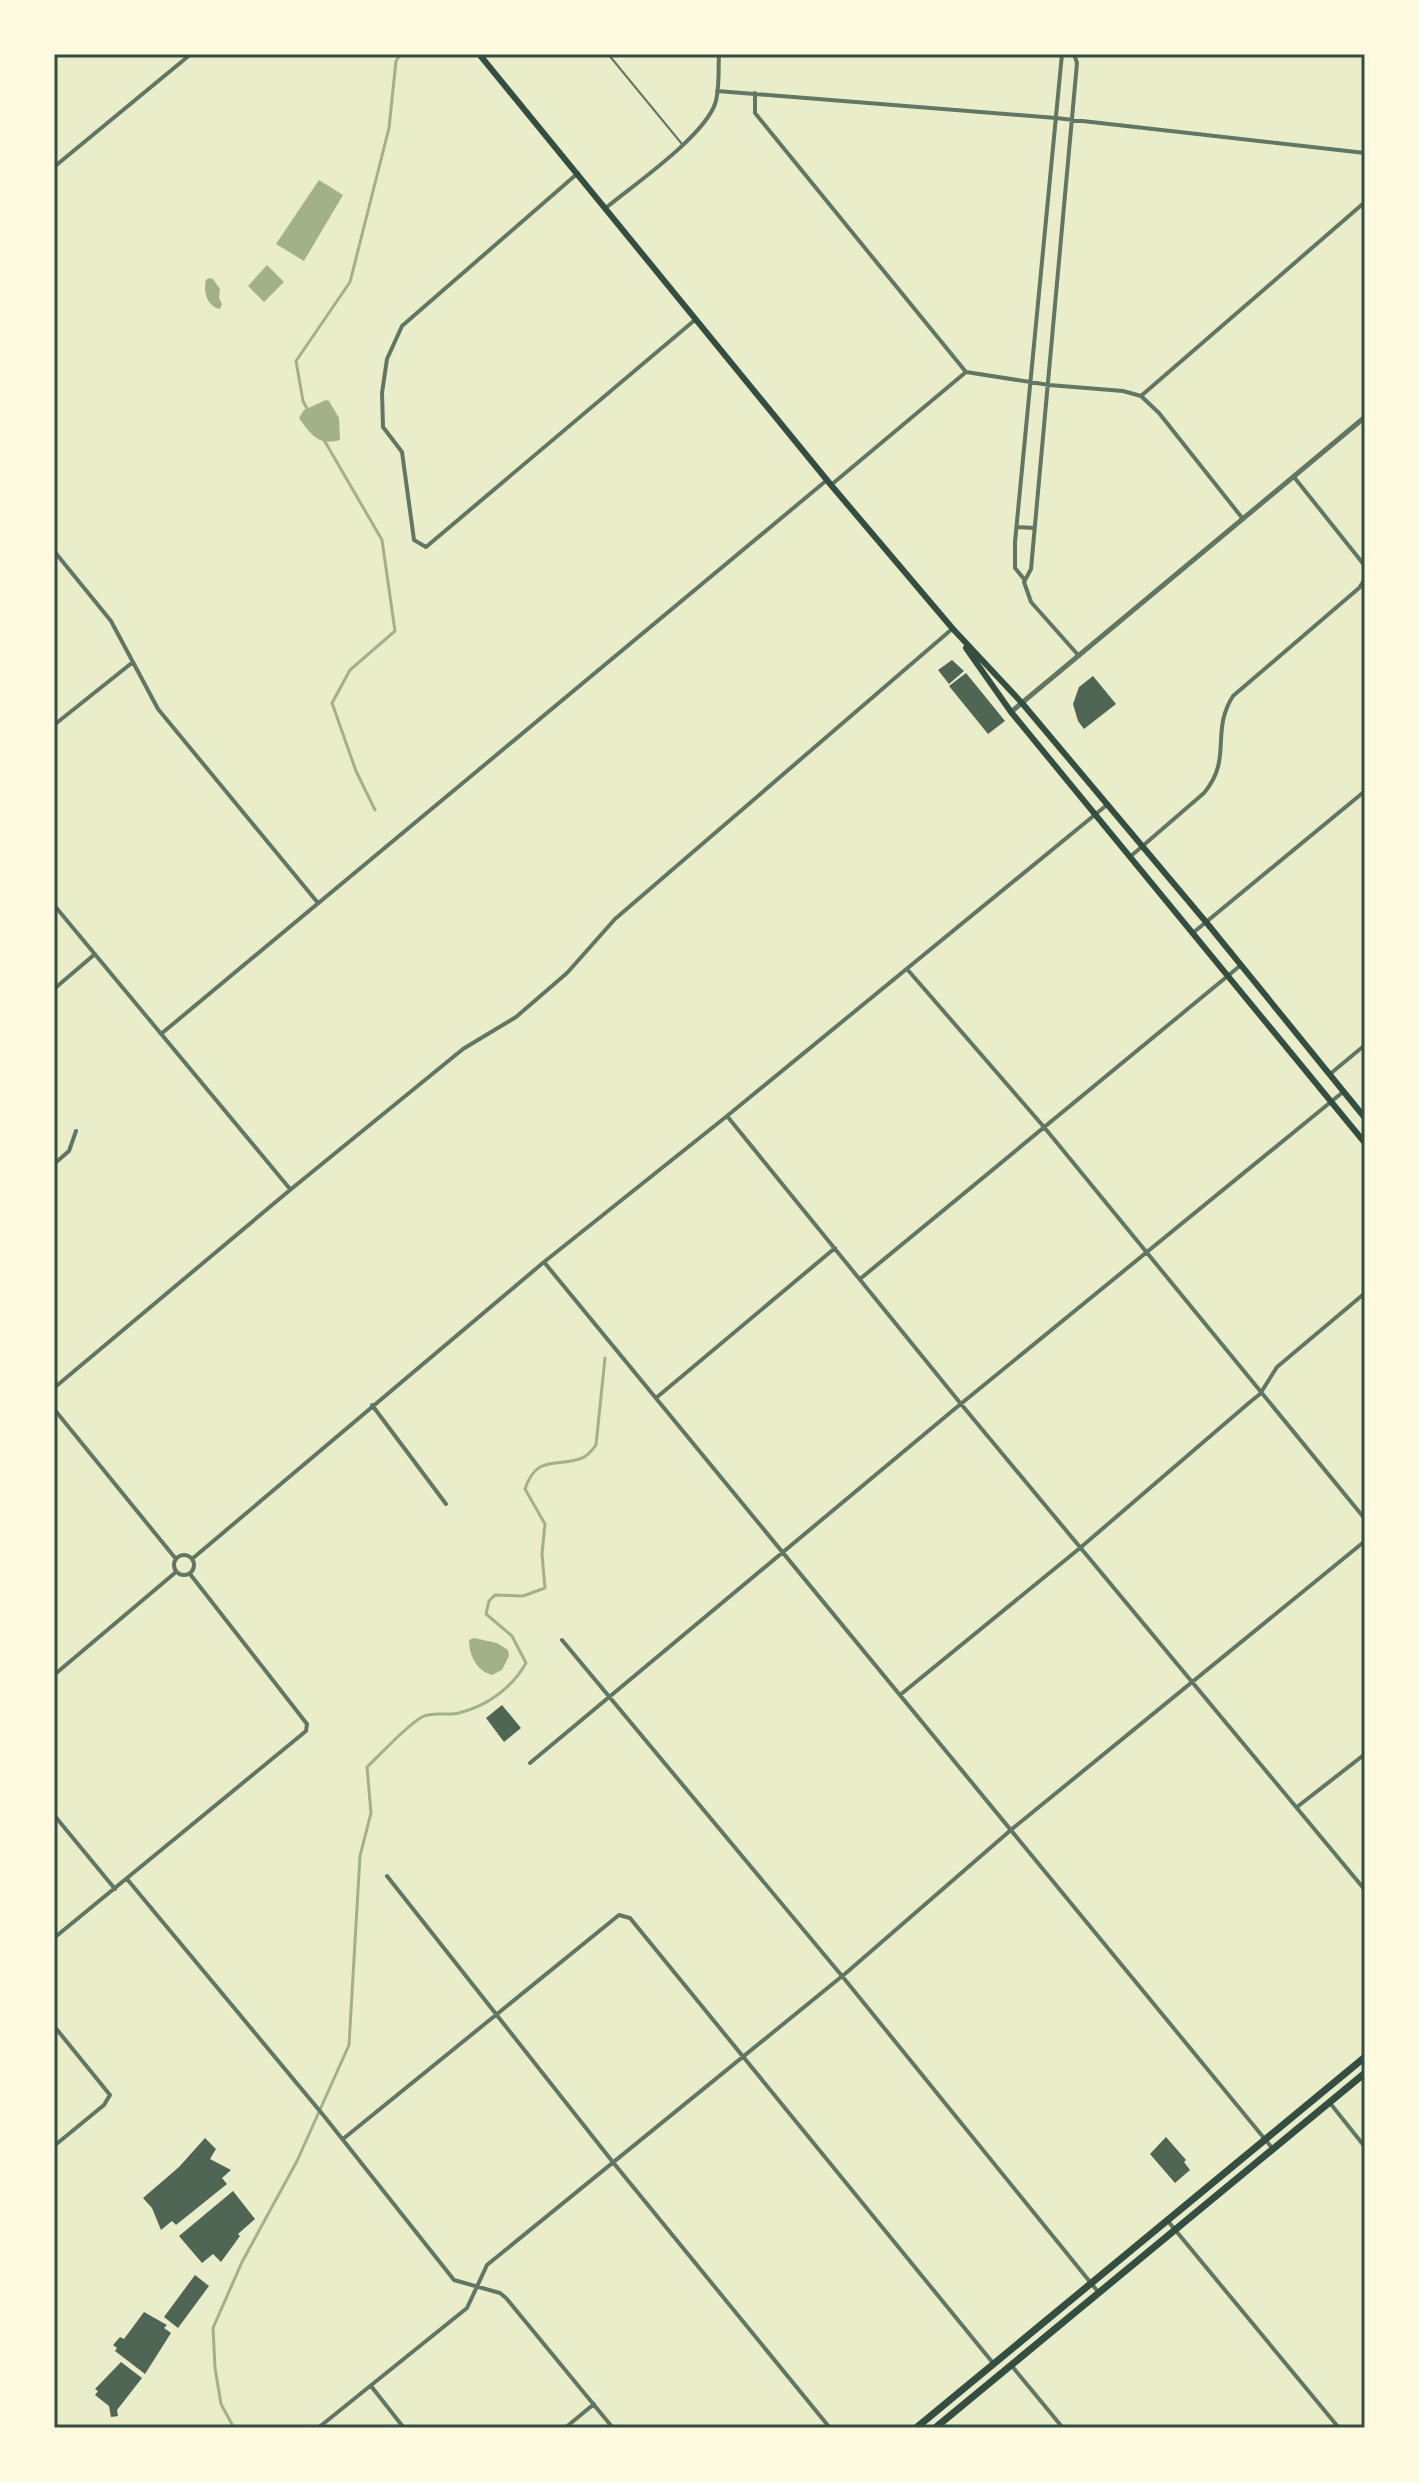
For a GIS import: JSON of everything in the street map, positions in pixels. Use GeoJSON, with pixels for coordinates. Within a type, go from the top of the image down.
{"type":"FeatureCollection","features":[{"type":"Feature","properties":{"kind":"highway"},"geometry":{"type":"LineString","coordinates":[[916,2428],[1365,2057]]}},
{"type":"Feature","properties":{"kind":"highway"},"geometry":{"type":"LineString","coordinates":[[935,2428],[1365,2073]]}},
{"type":"Feature","properties":{"kind":"main road"},"geometry":{"type":"LineString","coordinates":[[479,54],[607,207],[829,483],[1108,804],[1365,1118]]}},
{"type":"Feature","properties":{"kind":"main road"},"geometry":{"type":"LineString","coordinates":[[953,629],[1011,712],[1365,1143]]}},
{"type":"Feature","properties":{"kind":"street"},"geometry":{"type":"LineString","coordinates":[[54,167],[191,54]]}},
{"type":"Feature","properties":{"kind":"street"},"geometry":{"type":"LineString","coordinates":[[607,207],[682,144],[704,121],[715,103],[719,54]]}},
{"type":"Feature","properties":{"kind":"street"},"geometry":{"type":"LineString","coordinates":[[1062,54],[1015,568],[1024,579],[1025,591],[1031,602],[1079,656]]}},
{"type":"Feature","properties":{"kind":"street"},"geometry":{"type":"LineString","coordinates":[[1024,579],[1031,569],[1049,385],[1073,120],[1077,63],[1074,54]]}},
{"type":"Feature","properties":{"kind":"street"},"geometry":{"type":"LineString","coordinates":[[717,91],[1056,118],[1365,153]]}},
{"type":"Feature","properties":{"kind":"street"},"geometry":{"type":"LineString","coordinates":[[755,93],[755,113],[966,372],[1031,383],[1123,391],[1141,396],[1159,413],[1243,519]]}},
{"type":"Feature","properties":{"kind":"street"},"geometry":{"type":"LineString","coordinates":[[578,173],[402,326],[387,359],[382,393],[383,427],[402,452],[410,530],[414,540],[426,547],[696,319]]}},
{"type":"Feature","properties":{"kind":"street"},"geometry":{"type":"LineString","coordinates":[[1141,396],[1365,202]]}},
{"type":"Feature","properties":{"kind":"street"},"geometry":{"type":"LineString","coordinates":[[161,1034],[966,372]]}},
{"type":"Feature","properties":{"kind":"street"},"geometry":{"type":"LineString","coordinates":[[1011,712],[1365,417]]}},
{"type":"Feature","properties":{"kind":"street"},"geometry":{"type":"LineString","coordinates":[[1131,856],[1204,793],[1214,780],[1221,760],[1221,719],[1233,696],[1359,588],[1365,579],[1364,565],[1294,477]]}},
{"type":"Feature","properties":{"kind":"street"},"geometry":{"type":"LineString","coordinates":[[1017,527],[1034,528]]}},
{"type":"Feature","properties":{"kind":"street"},"geometry":{"type":"LineString","coordinates":[[54,551],[111,621],[158,709],[318,903]]}},
{"type":"Feature","properties":{"kind":"street"},"geometry":{"type":"LineString","coordinates":[[1359,588],[1365,586]]}},
{"type":"Feature","properties":{"kind":"street"},"geometry":{"type":"LineString","coordinates":[[54,1402],[54,1391],[290,1190],[463,1049],[516,1017],[567,973],[615,919],[953,629]]}},
{"type":"Feature","properties":{"kind":"street"},"geometry":{"type":"LineString","coordinates":[[54,725],[133,662]]}},
{"type":"Feature","properties":{"kind":"street"},"geometry":{"type":"LineString","coordinates":[[1194,932],[1365,791]]}},
{"type":"Feature","properties":{"kind":"street"},"geometry":{"type":"LineString","coordinates":[[192,1559],[544,1262],[1108,804]]}},
{"type":"Feature","properties":{"kind":"street"},"geometry":{"type":"LineString","coordinates":[[54,905],[290,1190]]}},
{"type":"Feature","properties":{"kind":"street"},"geometry":{"type":"LineString","coordinates":[[54,989],[95,954]]}},
{"type":"Feature","properties":{"kind":"street"},"geometry":{"type":"LineString","coordinates":[[860,1279],[1241,965]]}},
{"type":"Feature","properties":{"kind":"street"},"geometry":{"type":"LineString","coordinates":[[907,969],[1044,1127],[1365,1519]]}},
{"type":"Feature","properties":{"kind":"street"},"geometry":{"type":"LineString","coordinates":[[1330,1074],[1365,1045]]}},
{"type":"Feature","properties":{"kind":"street"},"geometry":{"type":"LineString","coordinates":[[530,1763],[961,1404],[1343,1092]]}},
{"type":"Feature","properties":{"kind":"street"},"geometry":{"type":"LineString","coordinates":[[727,1116],[961,1404],[1365,1890]]}},
{"type":"Feature","properties":{"kind":"street"},"geometry":{"type":"LineString","coordinates":[[54,1164],[69,1151],[76,1131]]}},
{"type":"Feature","properties":{"kind":"street"},"geometry":{"type":"LineString","coordinates":[[655,1398],[835,1248]]}},
{"type":"Feature","properties":{"kind":"street"},"geometry":{"type":"LineString","coordinates":[[544,1262],[1273,2149]]}},
{"type":"Feature","properties":{"kind":"street"},"geometry":{"type":"LineString","coordinates":[[900,1695],[1080,1548],[1260,1394],[1277,1367],[1365,1293]]}},
{"type":"Feature","properties":{"kind":"street"},"geometry":{"type":"LineString","coordinates":[[372,1405],[446,1504]]}},
{"type":"Feature","properties":{"kind":"street"},"geometry":{"type":"LineString","coordinates":[[54,1409],[176,1559]]}},
{"type":"Feature","properties":{"kind":"street"},"geometry":{"type":"LineString","coordinates":[[318,2428],[467,2308],[474,2287],[487,2265],[842,1976],[1012,1829],[1365,1541]]}},
{"type":"Feature","properties":{"kind":"street"},"geometry":{"type":"LineString","coordinates":[[182,1555],[192,1559],[194,1566],[190,1574],[184,1576],[176,1572],[173,1565],[176,1559],[182,1555]]}},
{"type":"Feature","properties":{"kind":"street"},"geometry":{"type":"LineString","coordinates":[[54,1675],[176,1572]]}},
{"type":"Feature","properties":{"kind":"street"},"geometry":{"type":"LineString","coordinates":[[54,1938],[306,1731],[307,1724],[190,1574]]}},
{"type":"Feature","properties":{"kind":"street"},"geometry":{"type":"LineString","coordinates":[[562,1640],[842,1976],[1099,2293]]}},
{"type":"Feature","properties":{"kind":"street"},"geometry":{"type":"LineString","coordinates":[[1297,1807],[1365,1754]]}},
{"type":"Feature","properties":{"kind":"street"},"geometry":{"type":"LineString","coordinates":[[54,1815],[115,1889]]}},
{"type":"Feature","properties":{"kind":"street"},"geometry":{"type":"LineString","coordinates":[[387,1876],[612,2161],[830,2428]]}},
{"type":"Feature","properties":{"kind":"street"},"geometry":{"type":"LineString","coordinates":[[127,1879],[343,2139],[454,2280],[500,2293],[506,2298],[613,2428]]}},
{"type":"Feature","properties":{"kind":"street"},"geometry":{"type":"LineString","coordinates":[[343,2139],[619,1915],[630,1918],[994,2364]]}},
{"type":"Feature","properties":{"kind":"street"},"geometry":{"type":"LineString","coordinates":[[54,2026],[110,2095],[104,2105],[54,2146]]}},
{"type":"Feature","properties":{"kind":"street"},"geometry":{"type":"LineString","coordinates":[[1330,2103],[1365,2147]]}},
{"type":"Feature","properties":{"kind":"street"},"geometry":{"type":"LineString","coordinates":[[1167,2220],[1339,2428]]}},
{"type":"Feature","properties":{"kind":"street"},"geometry":{"type":"LineString","coordinates":[[1011,2365],[1063,2428]]}},
{"type":"Feature","properties":{"kind":"street"},"geometry":{"type":"LineString","coordinates":[[370,2386],[404,2428]]}},
{"type":"Feature","properties":{"kind":"street"},"geometry":{"type":"LineString","coordinates":[[565,2428],[594,2404]]}},
{"type":"Feature","properties":{"kind":"lane"},"geometry":{"type":"LineString","coordinates":[[608,54],[682,144]]}},
{"type":"Feature","properties":{"kind":"shaded area"},"geometry":{"type":"Polygon","coordinates":[[[319,180],[343,195],[304,261],[276,244],[319,180]]]}},
{"type":"Feature","properties":{"kind":"shaded area"},"geometry":{"type":"Polygon","coordinates":[[[267,265],[284,282],[264,302],[248,286],[267,265]]]}},
{"type":"Feature","properties":{"kind":"shaded area"},"geometry":{"type":"Polygon","coordinates":[[[209,278],[220,289],[220,309],[207,298],[205,285],[209,278]]]}},
{"type":"Feature","properties":{"kind":"shaded area"},"geometry":{"type":"Polygon","coordinates":[[[326,400],[339,418],[340,440],[316,438],[299,418],[304,410],[326,400]]]}},
{"type":"Feature","properties":{"kind":"shaded area"},"geometry":{"type":"Polygon","coordinates":[[[474,1638],[497,1643],[508,1650],[509,1656],[502,1670],[492,1675],[478,1666],[469,1646],[469,1640],[474,1638]]]}},
{"type":"Feature","properties":{"kind":"building"},"geometry":{"type":"Polygon","coordinates":[[[952,660],[964,671],[949,684],[938,670],[952,660]]]}},
{"type":"Feature","properties":{"kind":"building"},"geometry":{"type":"Polygon","coordinates":[[[966,673],[1005,721],[988,734],[949,686],[966,673]]]}},
{"type":"Feature","properties":{"kind":"building"},"geometry":{"type":"Polygon","coordinates":[[[1093,676],[1116,704],[1084,729],[1073,704],[1079,687],[1093,676]]]}},
{"type":"Feature","properties":{"kind":"building"},"geometry":{"type":"Polygon","coordinates":[[[502,1705],[521,1728],[504,1742],[486,1718],[502,1705]]]}},
{"type":"Feature","properties":{"kind":"building"},"geometry":{"type":"Polygon","coordinates":[[[1166,2137],[1186,2160],[1184,2162],[1190,2170],[1175,2183],[1150,2154],[1166,2137]]]}},
{"type":"Feature","properties":{"kind":"building"},"geometry":{"type":"Polygon","coordinates":[[[205,2138],[216,2149],[210,2159],[231,2170],[222,2178],[227,2184],[176,2225],[172,2221],[161,2230],[152,2208],[143,2198],[179,2167],[205,2138]]]}},
{"type":"Feature","properties":{"kind":"building"},"geometry":{"type":"Polygon","coordinates":[[[233,2191],[255,2219],[238,2234],[240,2236],[221,2262],[213,2254],[202,2263],[179,2236],[233,2191]]]}},
{"type":"Feature","properties":{"kind":"building"},"geometry":{"type":"Polygon","coordinates":[[[195,2275],[209,2286],[178,2328],[164,2317],[195,2275]]]}},
{"type":"Feature","properties":{"kind":"building"},"geometry":{"type":"Polygon","coordinates":[[[144,2312],[167,2325],[164,2328],[171,2333],[145,2374],[115,2351],[117,2348],[113,2345],[120,2337],[124,2339],[144,2312]]]}},
{"type":"Feature","properties":{"kind":"building"},"geometry":{"type":"Polygon","coordinates":[[[121,2362],[142,2378],[117,2410],[118,2416],[111,2417],[109,2406],[95,2395],[98,2391],[95,2389],[121,2362]]]}},
{"type":"Feature","properties":{"kind":"waterway"},"geometry":{"type":"LineString","coordinates":[[309,412],[303,401],[296,361],[350,282],[389,128],[396,61],[401,54]]}},
{"type":"Feature","properties":{"kind":"waterway"},"geometry":{"type":"LineString","coordinates":[[324,440],[382,540],[395,631],[350,670],[332,703],[356,771],[375,810]]}},
{"type":"Feature","properties":{"kind":"waterway"},"geometry":{"type":"LineString","coordinates":[[234,2428],[221,2404],[213,2328],[242,2262],[297,2161],[349,2045],[360,1856],[371,1813],[367,1767],[422,1717],[459,1713],[479,1706],[506,1688],[526,1663],[512,1636],[486,1614],[489,1601],[495,1595],[523,1596],[545,1588],[542,1554],[545,1524],[525,1489],[530,1478],[542,1466],[582,1458],[596,1445],[605,1358]]}}]}
